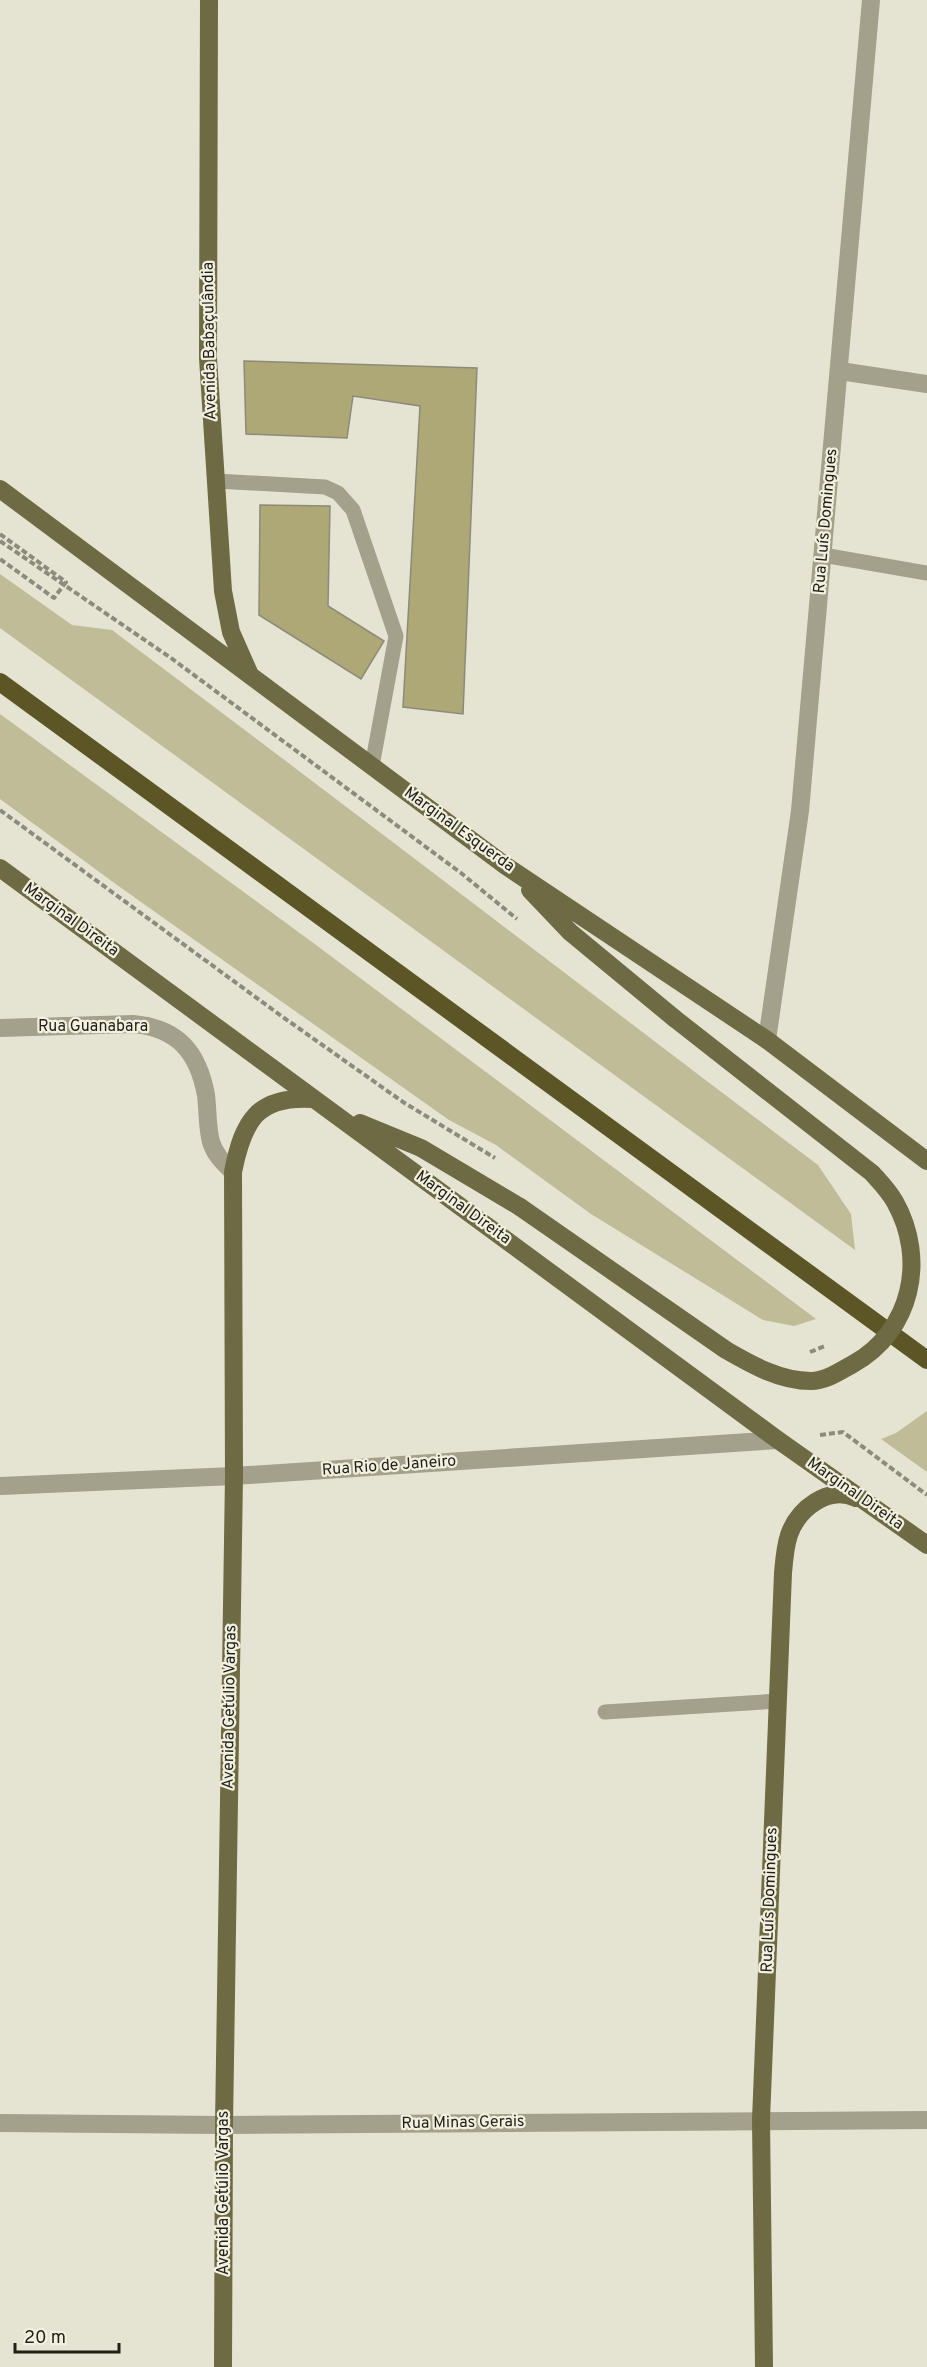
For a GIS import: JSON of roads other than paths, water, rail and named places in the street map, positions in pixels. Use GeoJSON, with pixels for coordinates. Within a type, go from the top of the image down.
{"type":"FeatureCollection","features":[{"type":"Feature","properties":{"kind":"highway"},"geometry":{"type":"LineString","coordinates":[[0,682],[927,1360]]}},
{"type":"Feature","properties":{"kind":"main road","name":"Avenida Babaçulândia"},"geometry":{"type":"LineString","coordinates":[[209,0],[208,358],[222,591],[231,632],[250,677]]}},
{"type":"Feature","properties":{"kind":"main road","name":"Marginal Esquerda"},"geometry":{"type":"LineString","coordinates":[[0,489],[506,866],[767,1040],[927,1161]]}},
{"type":"Feature","properties":{"kind":"main road"},"geometry":{"type":"LineString","coordinates":[[336,1114],[421,1148],[520,1207],[726,1350],[776,1375],[812,1381],[833,1375],[867,1356],[885,1337],[900,1315],[910,1290],[912,1264],[912,1246],[895,1201],[872,1173],[674,1018],[570,932],[506,866]]}},
{"type":"Feature","properties":{"kind":"main road","name":"Marginal Direita"},"geometry":{"type":"LineString","coordinates":[[0,868],[778,1440],[927,1545]]}},
{"type":"Feature","properties":{"kind":"main road","name":"Avenida Getúlio Vargas"},"geometry":{"type":"LineString","coordinates":[[223,2367],[224,2125],[234,1476],[233,1172],[237,1150],[244,1135],[252,1119],[264,1106],[296,1098],[314,1099]]}},
{"type":"Feature","properties":{"kind":"main road","name":"Rua Luís Domingues"},"geometry":{"type":"LineString","coordinates":[[764,2367],[761,2120],[783,1573],[789,1535],[795,1521],[805,1509],[821,1498],[836,1493],[852,1496],[869,1504]]}},
{"type":"Feature","properties":{"kind":"street","name":"Rua Luís Domingues"},"geometry":{"type":"LineString","coordinates":[[767,1040],[800,811],[871,0]]}},
{"type":"Feature","properties":{"kind":"street"},"geometry":{"type":"LineString","coordinates":[[840,371],[927,384]]}},
{"type":"Feature","properties":{"kind":"street","name":"Rua Guanabara"},"geometry":{"type":"LineString","coordinates":[[0,1028],[133,1024],[154,1026],[170,1032],[196,1060],[206,1095],[211,1143],[217,1156],[233,1172]]}},
{"type":"Feature","properties":{"kind":"street","name":"Rua Rio de Janeiro"},"geometry":{"type":"LineString","coordinates":[[0,1486],[234,1476],[778,1440]]}},
{"type":"Feature","properties":{"kind":"street","name":"Rua Minas Gerais"},"geometry":{"type":"LineString","coordinates":[[0,2123],[224,2125],[927,2120]]}},
{"type":"Feature","properties":{"kind":"lane"},"geometry":{"type":"LineString","coordinates":[[216,481],[325,487],[338,494],[353,510],[396,636],[372,766]]}},
{"type":"Feature","properties":{"kind":"lane"},"geometry":{"type":"LineString","coordinates":[[823,555],[927,573]]}},
{"type":"Feature","properties":{"kind":"lane"},"geometry":{"type":"LineString","coordinates":[[605,1712],[778,1701]]}}]}
